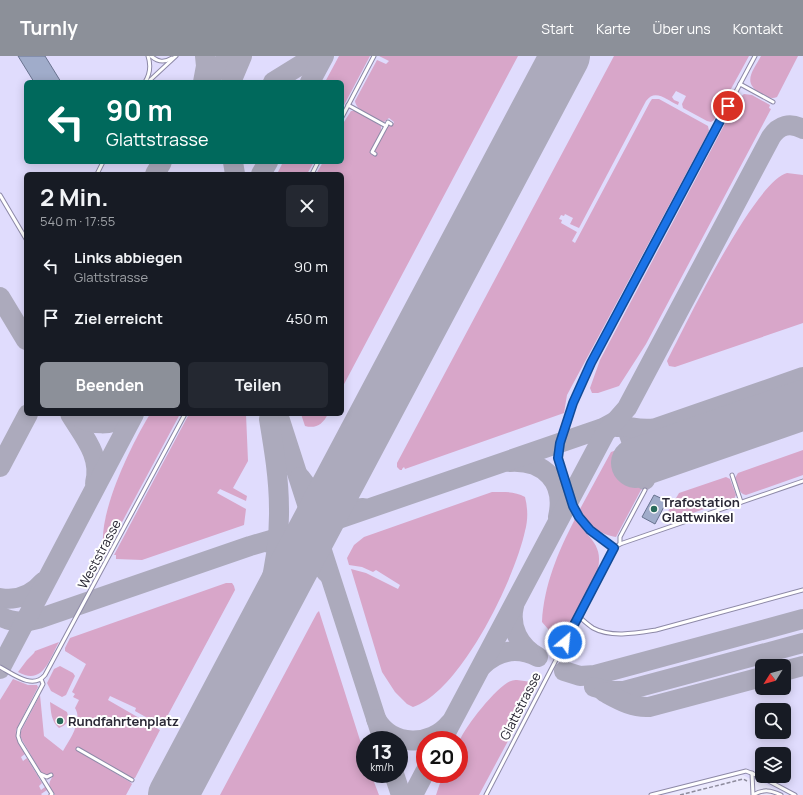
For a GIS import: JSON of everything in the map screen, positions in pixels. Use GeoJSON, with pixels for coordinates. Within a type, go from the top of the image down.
{"type":"FeatureCollection","features":[{"type":"Feature","properties":{"kind":"lane"},"geometry":{"type":"LineString","coordinates":[[147,80],[150,68],[150,56],[157,60],[163,61],[169,60],[175,56]]}},
{"type":"Feature","properties":{"kind":"lane"},"geometry":{"type":"LineString","coordinates":[[149,80],[175,56]]}},
{"type":"Feature","properties":{"kind":"lane"},"geometry":{"type":"LineString","coordinates":[[344,113],[374,56]]}},
{"type":"Feature","properties":{"kind":"lane"},"geometry":{"type":"LineString","coordinates":[[755,56],[591,363],[573,403],[560,443],[558,458],[577,514],[590,530],[614,548],[620,544],[803,481]]}},
{"type":"Feature","properties":{"kind":"lane"},"geometry":{"type":"LineString","coordinates":[[740,84],[773,102]]}},
{"type":"Feature","properties":{"kind":"lane"},"geometry":{"type":"LineString","coordinates":[[348,105],[386,126]]}},
{"type":"Feature","properties":{"kind":"lane"},"geometry":{"type":"LineString","coordinates":[[375,154],[372,152],[388,122],[391,124]]}},
{"type":"Feature","properties":{"kind":"lane"},"geometry":{"type":"LineString","coordinates":[[0,195],[24,236]]}},
{"type":"Feature","properties":{"kind":"lane","name":"Weststrasse"},"geometry":{"type":"LineString","coordinates":[[41,679],[47,673],[184,416]]}},
{"type":"Feature","properties":{"kind":"lane"},"geometry":{"type":"LineString","coordinates":[[732,475],[742,502]]}},
{"type":"Feature","properties":{"kind":"lane"},"geometry":{"type":"LineString","coordinates":[[620,544],[620,537],[645,490]]}},
{"type":"Feature","properties":{"kind":"lane","name":"Glattstrasse"},"geometry":{"type":"LineString","coordinates":[[486,795],[614,548]]}},
{"type":"Feature","properties":{"kind":"lane"},"geometry":{"type":"LineString","coordinates":[[578,616],[594,628],[607,632],[616,634],[641,632],[656,630],[803,590]]}},
{"type":"Feature","properties":{"kind":"lane"},"geometry":{"type":"LineString","coordinates":[[0,667],[31,682],[41,679],[43,684],[18,733],[18,739],[52,794],[51,795]]}},
{"type":"Feature","properties":{"kind":"lane"},"geometry":{"type":"LineString","coordinates":[[78,749],[132,780]]}},
{"type":"Feature","properties":{"kind":"lane"},"geometry":{"type":"LineString","coordinates":[[24,758],[28,755]]}},
{"type":"Feature","properties":{"kind":"lane"},"geometry":{"type":"LineString","coordinates":[[651,795],[746,771],[795,795]]}},
{"type":"Feature","properties":{"kind":"lane"},"geometry":{"type":"LineString","coordinates":[[39,773],[46,777],[51,775]]}},
{"type":"Feature","properties":{"kind":"lane"},"geometry":{"type":"LineString","coordinates":[[752,773],[753,795],[767,791],[781,795]]}},
{"type":"Feature","properties":{"kind":"lane"},"geometry":{"type":"LineString","coordinates":[[41,787],[46,784]]}},
{"type":"Feature","properties":{"kind":"path"},"geometry":{"type":"LineString","coordinates":[[680,795],[742,778],[749,782]]}},
{"type":"Feature","properties":{"kind":"shaded area"},"geometry":{"type":"Polygon","coordinates":[[[0,56],[803,56],[803,795],[785,795],[763,783],[791,783],[791,747],[755,747],[755,780],[741,774],[665,795],[0,795],[0,56]]]}},
{"type":"Feature","properties":{"kind":"shaded area"},"geometry":{"type":"Polygon","coordinates":[[[339,56],[370,56],[344,105],[344,80],[326,80],[339,56]]]}},
{"type":"Feature","properties":{"kind":"shaded area"},"geometry":{"type":"Polygon","coordinates":[[[379,56],[518,56],[344,384],[344,172],[317,172],[322,164],[344,164],[344,122],[351,111],[356,111],[381,126],[381,131],[370,153],[375,156],[377,153],[374,151],[388,125],[392,126],[394,122],[389,118],[384,122],[365,113],[358,108],[355,101],[377,60],[386,64],[389,61],[379,56]]]}},
{"type":"Feature","properties":{"kind":"shaded area"},"geometry":{"type":"Polygon","coordinates":[[[614,56],[749,56],[714,120],[711,122],[683,108],[682,104],[686,96],[676,91],[672,97],[674,100],[679,102],[678,105],[661,96],[653,95],[650,97],[646,101],[579,228],[570,224],[573,218],[565,214],[564,216],[561,215],[559,219],[562,220],[561,223],[577,232],[572,241],[575,243],[652,99],[659,99],[708,126],[709,131],[567,395],[564,413],[405,469],[404,467],[400,470],[397,467],[397,463],[614,56]]]}},
{"type":"Feature","properties":{"kind":"shaded area"},"geometry":{"type":"Polygon","coordinates":[[[761,56],[798,56],[777,97],[775,98],[769,97],[756,90],[750,81],[752,72],[761,56]]]}},
{"type":"Feature","properties":{"kind":"shaded area"},"geometry":{"type":"Polygon","coordinates":[[[744,94],[752,95],[770,105],[769,108],[771,109],[646,344],[619,386],[598,393],[592,393],[590,388],[600,360],[738,99],[744,94]]]}},
{"type":"Feature","properties":{"kind":"shaded area"},"geometry":{"type":"Polygon","coordinates":[[[282,164],[313,164],[308,172],[278,172],[282,164]]]}},
{"type":"Feature","properties":{"kind":"shaded area"},"geometry":{"type":"Polygon","coordinates":[[[787,173],[803,175],[803,323],[675,367],[669,366],[667,361],[676,343],[721,257],[739,227],[757,201],[773,182],[787,173]]]}},
{"type":"Feature","properties":{"kind":"shaded area"},"geometry":{"type":"Polygon","coordinates":[[[803,390],[803,422],[648,476],[645,467],[674,457],[670,445],[641,455],[638,446],[803,390]]]}},
{"type":"Feature","properties":{"kind":"shaded area"},"geometry":{"type":"Polygon","coordinates":[[[149,416],[179,416],[106,552],[104,552],[103,537],[105,520],[110,501],[125,462],[149,416]]]}},
{"type":"Feature","properties":{"kind":"shaded area"},"geometry":{"type":"Polygon","coordinates":[[[188,416],[246,416],[248,461],[233,488],[247,496],[246,501],[220,489],[217,493],[246,509],[244,525],[142,560],[116,559],[116,555],[114,555],[188,416]]]}},
{"type":"Feature","properties":{"kind":"shaded area"},"geometry":{"type":"Polygon","coordinates":[[[302,416],[327,416],[319,425],[313,427],[305,426],[302,416]]]}},
{"type":"Feature","properties":{"kind":"shaded area"},"geometry":{"type":"Polygon","coordinates":[[[625,447],[630,449],[643,488],[616,537],[605,534],[595,528],[586,519],[580,509],[611,452],[625,447]]]}},
{"type":"Feature","properties":{"kind":"shaded area"},"geometry":{"type":"Polygon","coordinates":[[[803,450],[803,475],[746,495],[741,493],[735,478],[738,473],[803,450]]]}},
{"type":"Feature","properties":{"kind":"shaded area"},"geometry":{"type":"Polygon","coordinates":[[[726,477],[730,479],[736,495],[734,499],[663,523],[663,520],[679,493],[726,477]]]}},
{"type":"Feature","properties":{"kind":"shaded area"},"geometry":{"type":"Polygon","coordinates":[[[492,492],[513,493],[525,497],[527,523],[510,576],[498,603],[467,657],[449,679],[431,697],[413,707],[407,704],[395,692],[382,672],[351,569],[366,573],[398,589],[400,585],[376,570],[373,572],[362,567],[349,565],[347,558],[354,545],[364,537],[492,492]]]}},
{"type":"Feature","properties":{"kind":"shaded area"},"geometry":{"type":"Polygon","coordinates":[[[575,519],[594,543],[599,556],[599,563],[597,573],[560,643],[542,622],[543,608],[553,569],[575,519]]]}},
{"type":"Feature","properties":{"kind":"shaded area"},"geometry":{"type":"Polygon","coordinates":[[[226,583],[232,583],[235,590],[162,726],[135,711],[136,708],[110,696],[108,700],[160,730],[135,778],[132,778],[79,748],[77,750],[130,782],[132,784],[126,795],[55,795],[50,786],[53,776],[50,774],[42,774],[20,735],[40,695],[44,736],[63,751],[72,736],[77,724],[77,713],[75,708],[79,700],[73,697],[75,694],[72,692],[86,664],[65,651],[70,638],[226,583]]]}},
{"type":"Feature","properties":{"kind":"shaded area"},"geometry":{"type":"Polygon","coordinates":[[[319,611],[357,731],[356,783],[374,783],[379,795],[220,795],[319,611]]]}},
{"type":"Feature","properties":{"kind":"shaded area"},"geometry":{"type":"Polygon","coordinates":[[[59,642],[48,663],[39,673],[34,676],[18,672],[35,651],[59,642]]]}},
{"type":"Feature","properties":{"kind":"shaded area"},"geometry":{"type":"Polygon","coordinates":[[[60,666],[73,673],[75,676],[66,695],[62,697],[51,691],[47,683],[54,669],[60,666]]]}},
{"type":"Feature","properties":{"kind":"shaded area"},"geometry":{"type":"Polygon","coordinates":[[[13,679],[28,685],[37,685],[38,687],[16,730],[16,737],[25,754],[21,757],[23,761],[27,758],[42,783],[39,786],[41,790],[45,787],[47,790],[41,794],[42,795],[0,795],[0,700],[13,679]]]}},
{"type":"Feature","properties":{"kind":"shaded area"},"geometry":{"type":"Polygon","coordinates":[[[513,680],[539,683],[479,795],[436,795],[440,783],[468,783],[468,731],[465,731],[490,698],[505,684],[513,680]]]}},
{"type":"Feature","properties":{"kind":"shaded area"},"geometry":{"type":"Polygon","coordinates":[[[50,702],[67,712],[68,718],[64,726],[59,728],[56,725],[51,713],[50,702]]]}},
{"type":"Feature","properties":{"kind":"building"},"geometry":{"type":"Polygon","coordinates":[[[18,56],[45,56],[60,80],[33,80],[18,56]]]}},
{"type":"Feature","properties":{"kind":"building","name":"Trafostation Glattwinkel"},"geometry":{"type":"Polygon","coordinates":[[[654,495],[667,501],[655,524],[642,517],[654,495]]]}},
{"type":"Feature","properties":{"kind":"taxiway"},"geometry":{"type":"LineString","coordinates":[[203,80],[206,66],[205,56]]}},
{"type":"Feature","properties":{"kind":"taxiway"},"geometry":{"type":"LineString","coordinates":[[208,80],[229,56]]}},
{"type":"Feature","properties":{"kind":"taxiway"},"geometry":{"type":"LineString","coordinates":[[232,80],[242,56]]}},
{"type":"Feature","properties":{"kind":"taxiway"},"geometry":{"type":"LineString","coordinates":[[276,80],[315,56]]}},
{"type":"Feature","properties":{"kind":"taxiway"},"geometry":{"type":"LineString","coordinates":[[311,80],[324,56]]}},
{"type":"Feature","properties":{"kind":"taxiway"},"geometry":{"type":"LineString","coordinates":[[447,731],[605,433],[627,408],[771,137],[781,127],[789,125],[803,129]]}},
{"type":"Feature","properties":{"kind":"taxiway"},"geometry":{"type":"LineString","coordinates":[[156,172],[161,164]]}},
{"type":"Feature","properties":{"kind":"taxiway"},"geometry":{"type":"LineString","coordinates":[[233,164],[235,172]]}},
{"type":"Feature","properties":{"kind":"taxiway"},"geometry":{"type":"LineString","coordinates":[[262,172],[267,164]]}},
{"type":"Feature","properties":{"kind":"taxiway"},"geometry":{"type":"LineString","coordinates":[[0,297],[24,337]]}},
{"type":"Feature","properties":{"kind":"taxiway"},"geometry":{"type":"LineString","coordinates":[[603,428],[610,426],[624,426],[642,429],[656,428],[803,377]]}},
{"type":"Feature","properties":{"kind":"taxiway"},"geometry":{"type":"LineString","coordinates":[[0,467],[27,416]]}},
{"type":"Feature","properties":{"kind":"taxiway"},"geometry":{"type":"LineString","coordinates":[[71,416],[94,455],[96,464],[95,483]]}},
{"type":"Feature","properties":{"kind":"taxiway"},"geometry":{"type":"LineString","coordinates":[[78,416],[94,423],[109,423],[126,416]]}},
{"type":"Feature","properties":{"kind":"taxiway"},"geometry":{"type":"LineString","coordinates":[[0,669],[133,416]]}},
{"type":"Feature","properties":{"kind":"taxiway"},"geometry":{"type":"LineString","coordinates":[[279,416],[380,731]]}},
{"type":"Feature","properties":{"kind":"taxiway"},"geometry":{"type":"LineString","coordinates":[[240,670],[263,612],[277,551],[279,530],[278,486],[269,419]]}},
{"type":"Feature","properties":{"kind":"taxiway"},"geometry":{"type":"LineString","coordinates":[[0,616],[19,622],[38,619],[250,546],[315,527],[603,428],[614,422]]}},
{"type":"Feature","properties":{"kind":"taxiway"},"geometry":{"type":"LineString","coordinates":[[617,427],[626,426],[645,480]]}},
{"type":"Feature","properties":{"kind":"taxiway"},"geometry":{"type":"LineString","coordinates":[[510,462],[522,462],[533,465],[542,469],[550,476],[559,493],[560,505],[558,517]]}},
{"type":"Feature","properties":{"kind":"taxiway"},"geometry":{"type":"LineString","coordinates":[[300,477],[312,491],[327,501],[345,507],[363,508]]}},
{"type":"Feature","properties":{"kind":"taxiway"},"geometry":{"type":"LineString","coordinates":[[269,543],[278,543],[302,550],[315,560],[327,573]]}},
{"type":"Feature","properties":{"kind":"taxiway"},"geometry":{"type":"LineString","coordinates":[[0,598],[12,599],[24,596],[39,587],[43,582]]}},
{"type":"Feature","properties":{"kind":"taxiway"},"geometry":{"type":"LineString","coordinates":[[482,666],[501,653],[516,651],[538,657],[531,653],[517,635],[513,621],[514,606]]}},
{"type":"Feature","properties":{"kind":"taxiway"},"geometry":{"type":"LineString","coordinates":[[564,671],[580,676],[595,675],[803,619]]}},
{"type":"Feature","properties":{"kind":"taxiway"},"geometry":{"type":"LineString","coordinates":[[594,687],[608,691],[624,691],[803,643]]}},
{"type":"Feature","properties":{"kind":"taxiway"},"geometry":{"type":"LineString","coordinates":[[791,669],[803,666]]}},
{"type":"Feature","properties":{"kind":"taxiway"},"geometry":{"type":"LineString","coordinates":[[604,692],[631,705],[649,707],[755,679]]}},
{"type":"Feature","properties":{"kind":"taxiway"},"geometry":{"type":"LineString","coordinates":[[376,719],[383,728],[392,735],[401,739],[412,740],[422,740],[433,736],[442,731],[450,723]]}},
{"type":"Feature","properties":{"kind":"taxiway"},"geometry":{"type":"LineString","coordinates":[[397,783],[401,795]]}},
{"type":"Feature","properties":{"kind":"taxiway"},"geometry":{"type":"LineString","coordinates":[[413,795],[419,783]]}},
{"type":"Feature","properties":{"kind":"runway"},"geometry":{"type":"LineString","coordinates":[[173,795],[565,56]]}},
{"type":"Feature","properties":{"kind":"runway"},"geometry":{"type":"LineString","coordinates":[[636,463],[803,405]]}},
{"type":"Feature","properties":{"kind":"place","name":"Trafostation Glattwinkel"},"geometry":{"type":"Point","coordinates":[654,509]}},
{"type":"Feature","properties":{"kind":"place","name":"Rundfahrtenplatz"},"geometry":{"type":"Point","coordinates":[60,721]}},
{"type":"Feature","properties":{"kind":"route"},"geometry":{"type":"LineString","coordinates":[[565,642],[614,548],[597,537],[586,527],[577,514],[573,506],[558,458],[560,443],[573,403],[591,363],[728,106]]}}]}
